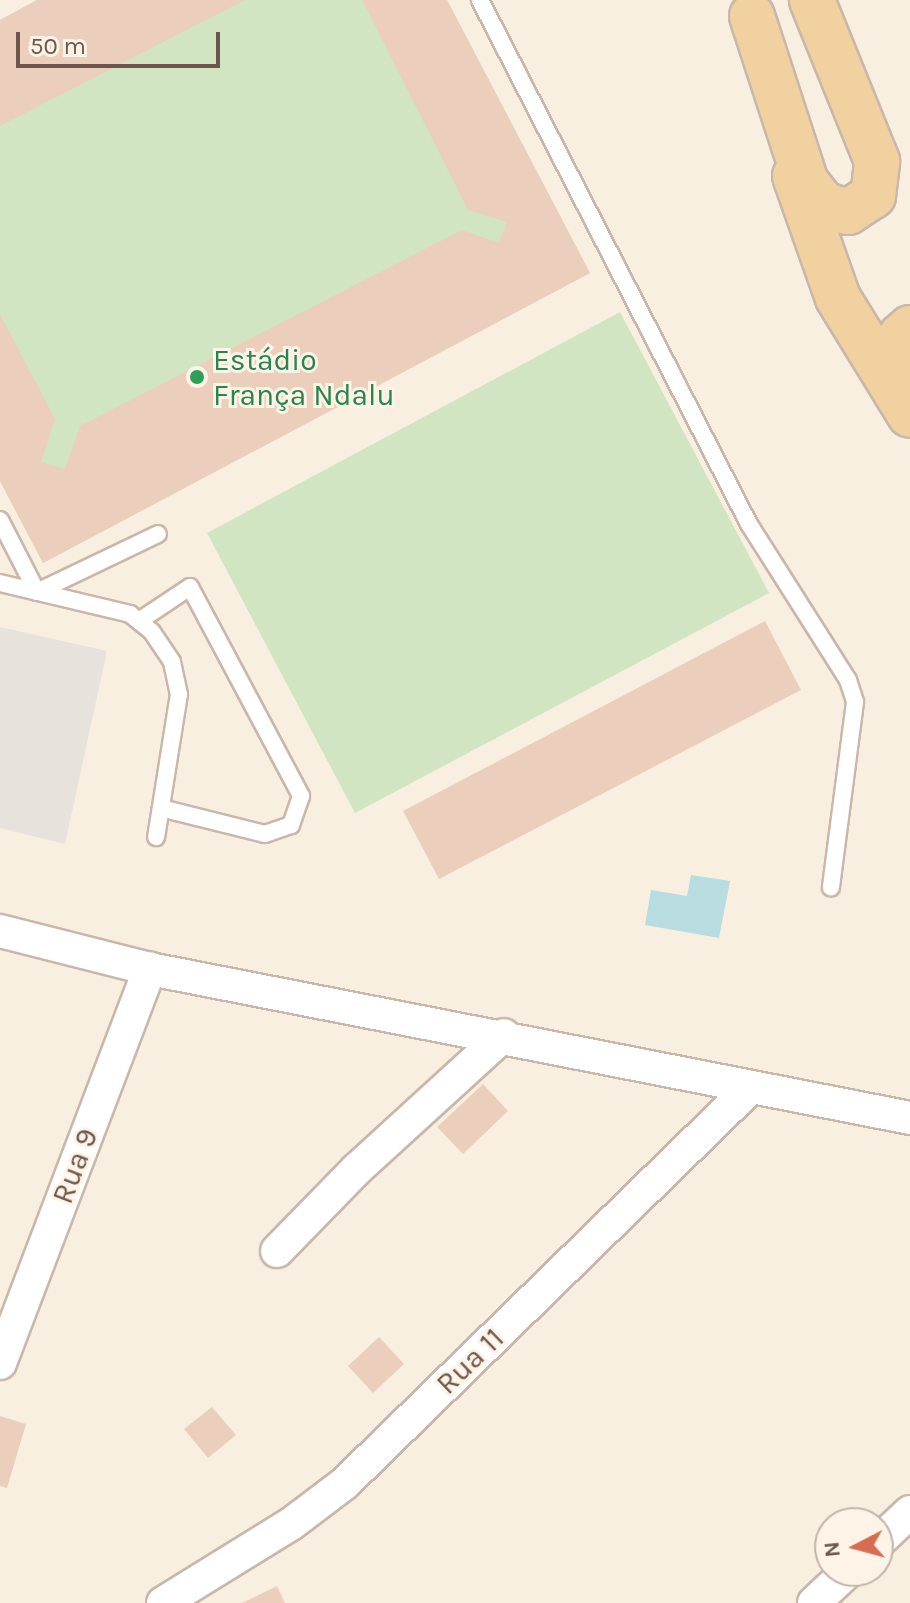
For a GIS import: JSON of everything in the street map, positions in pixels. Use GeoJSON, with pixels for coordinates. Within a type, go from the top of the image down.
{"type":"FeatureCollection","features":[{"type":"Feature","properties":{"kind":"main road"},"geometry":{"type":"LineString","coordinates":[[750,8],[806,182],[823,204],[848,212],[873,196],[877,161],[813,0]]}},
{"type":"Feature","properties":{"kind":"main road"},"geometry":{"type":"LineString","coordinates":[[813,0],[910,184]]}},
{"type":"Feature","properties":{"kind":"main road"},"geometry":{"type":"LineString","coordinates":[[750,8],[799,192],[838,298],[910,415]]}},
{"type":"Feature","properties":{"kind":"main road"},"geometry":{"type":"LineString","coordinates":[[910,328],[901,336],[896,355],[910,392]]}},
{"type":"Feature","properties":{"kind":"street"},"geometry":{"type":"LineString","coordinates":[[0,931],[150,969],[504,1035],[910,1118]]}},
{"type":"Feature","properties":{"kind":"street","name":"Rua 9"},"geometry":{"type":"LineString","coordinates":[[0,1363],[150,969]]}},
{"type":"Feature","properties":{"kind":"street"},"geometry":{"type":"LineString","coordinates":[[277,1251],[356,1170],[504,1035]]}},
{"type":"Feature","properties":{"kind":"street","name":"Rua 11"},"geometry":{"type":"LineString","coordinates":[[163,1603],[291,1524],[345,1483],[751,1087]]}},
{"type":"Feature","properties":{"kind":"street"},"geometry":{"type":"LineString","coordinates":[[894,1527],[910,1512]]}},
{"type":"Feature","properties":{"kind":"street"},"geometry":{"type":"LineString","coordinates":[[814,1603],[831,1587]]}},
{"type":"Feature","properties":{"kind":"lane"},"geometry":{"type":"LineString","coordinates":[[480,0],[749,524],[848,680],[855,702],[831,887]]}},
{"type":"Feature","properties":{"kind":"lane"},"geometry":{"type":"LineString","coordinates":[[0,520],[37,592]]}},
{"type":"Feature","properties":{"kind":"lane"},"geometry":{"type":"LineString","coordinates":[[37,592],[158,534]]}},
{"type":"Feature","properties":{"kind":"lane"},"geometry":{"type":"LineString","coordinates":[[0,583],[130,614],[172,662],[179,694],[156,837]]}},
{"type":"Feature","properties":{"kind":"lane"},"geometry":{"type":"LineString","coordinates":[[139,621],[190,587],[301,796],[291,825],[265,834],[161,808]]}},
{"type":"Feature","properties":{"kind":"shaded area"},"geometry":{"type":"Polygon","coordinates":[[[0,627],[107,651],[65,844],[0,828],[0,627]]]}},
{"type":"Feature","properties":{"kind":"green space","name":"Estádio França Ndalu"},"geometry":{"type":"Polygon","coordinates":[[[37,0],[447,0],[590,273],[43,563],[0,481],[0,20],[37,0]]]}},
{"type":"Feature","properties":{"kind":"green space"},"geometry":{"type":"Polygon","coordinates":[[[620,312],[769,593],[355,813],[207,533],[620,312]]]}},
{"type":"Feature","properties":{"kind":"water"},"geometry":{"type":"Polygon","coordinates":[[[691,875],[730,881],[719,938],[645,925],[651,890],[687,896],[691,875]]]}},
{"type":"Feature","properties":{"kind":"building"},"geometry":{"type":"Polygon","coordinates":[[[37,0],[245,0],[0,126],[0,20],[37,0]]]}},
{"type":"Feature","properties":{"kind":"building"},"geometry":{"type":"Polygon","coordinates":[[[362,0],[447,0],[590,273],[43,563],[0,481],[0,314],[55,419],[41,462],[65,469],[80,426],[462,230],[499,243],[507,222],[468,210],[362,0]]]}},
{"type":"Feature","properties":{"kind":"building"},"geometry":{"type":"Polygon","coordinates":[[[765,621],[801,690],[439,879],[403,811],[765,621]]]}},
{"type":"Feature","properties":{"kind":"building"},"geometry":{"type":"Polygon","coordinates":[[[483,1084],[508,1111],[463,1154],[437,1127],[483,1084]]]}},
{"type":"Feature","properties":{"kind":"building"},"geometry":{"type":"Polygon","coordinates":[[[379,1337],[404,1364],[373,1393],[348,1366],[379,1337]]]}},
{"type":"Feature","properties":{"kind":"building"},"geometry":{"type":"Polygon","coordinates":[[[212,1407],[236,1435],[208,1458],[184,1429],[212,1407]]]}},
{"type":"Feature","properties":{"kind":"building"},"geometry":{"type":"Polygon","coordinates":[[[0,1416],[26,1424],[7,1488],[0,1486],[0,1416]]]}},
{"type":"Feature","properties":{"kind":"building"},"geometry":{"type":"Polygon","coordinates":[[[277,1586],[285,1603],[242,1603],[277,1586]]]}},
{"type":"Feature","properties":{"kind":"place","name":"Estádio França Ndalu"},"geometry":{"type":"Point","coordinates":[197,377]}}]}
